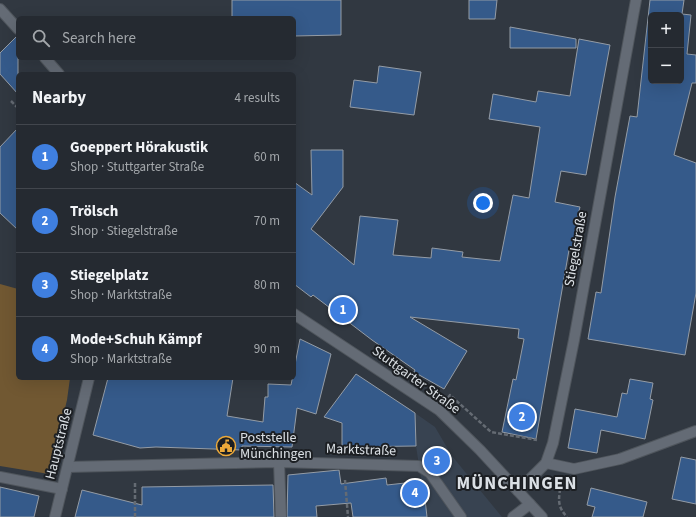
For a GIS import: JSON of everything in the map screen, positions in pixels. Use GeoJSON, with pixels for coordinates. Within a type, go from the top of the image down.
{"type":"FeatureCollection","features":[{"type":"Feature","properties":{"kind":"street","name":"Stiegelstraße"},"geometry":{"type":"LineString","coordinates":[[518,491],[546,463],[553,443],[574,340],[636,0]]}},
{"type":"Feature","properties":{"kind":"street"},"geometry":{"type":"LineString","coordinates":[[0,9],[16,27]]}},
{"type":"Feature","properties":{"kind":"street"},"geometry":{"type":"LineString","coordinates":[[47,60],[57,72]]}},
{"type":"Feature","properties":{"kind":"street","name":"Stuttgarter Straße"},"geometry":{"type":"LineString","coordinates":[[296,315],[439,410],[480,450],[542,517]]}},
{"type":"Feature","properties":{"kind":"street","name":"Hauptstraße"},"geometry":{"type":"LineString","coordinates":[[55,517],[89,380]]}},
{"type":"Feature","properties":{"kind":"street"},"geometry":{"type":"LineString","coordinates":[[546,463],[574,469],[620,459],[696,431]]}},
{"type":"Feature","properties":{"kind":"street"},"geometry":{"type":"LineString","coordinates":[[279,462],[281,517]]}},
{"type":"Feature","properties":{"kind":"street","name":"Marktstraße"},"geometry":{"type":"LineString","coordinates":[[68,467],[135,467],[279,462],[419,466],[430,473],[461,517]]}},
{"type":"Feature","properties":{"kind":"street"},"geometry":{"type":"LineString","coordinates":[[0,477],[62,489]]}},
{"type":"Feature","properties":{"kind":"street"},"geometry":{"type":"LineString","coordinates":[[513,517],[530,504]]}},
{"type":"Feature","properties":{"kind":"path"},"geometry":{"type":"LineString","coordinates":[[11,101],[16,106]]}},
{"type":"Feature","properties":{"kind":"path"},"geometry":{"type":"LineString","coordinates":[[447,399],[450,395],[491,432],[553,443]]}},
{"type":"Feature","properties":{"kind":"path"},"geometry":{"type":"LineString","coordinates":[[344,463],[348,517]]}},
{"type":"Feature","properties":{"kind":"path"},"geometry":{"type":"LineString","coordinates":[[135,467],[135,517]]}},
{"type":"Feature","properties":{"kind":"path"},"geometry":{"type":"LineString","coordinates":[[564,468],[559,499],[561,510],[568,517]]}},
{"type":"Feature","properties":{"kind":"shaded area"},"geometry":{"type":"Polygon","coordinates":[[[0,284],[16,288],[16,380],[70,380],[67,400],[49,474],[0,466],[0,284]]]}},
{"type":"Feature","properties":{"kind":"shaded area"},"geometry":{"type":"Polygon","coordinates":[[[415,413],[435,427],[452,456],[502,517],[427,517],[416,446],[415,413]]]}},
{"type":"Feature","properties":{"kind":"building"},"geometry":{"type":"Polygon","coordinates":[[[232,0],[341,0],[341,35],[296,36],[296,16],[232,16],[232,0]]]}},
{"type":"Feature","properties":{"kind":"building"},"geometry":{"type":"Polygon","coordinates":[[[469,0],[497,0],[495,19],[469,19],[469,0]]]}},
{"type":"Feature","properties":{"kind":"building"},"geometry":{"type":"Polygon","coordinates":[[[650,0],[684,0],[682,12],[649,12],[650,0]]]}},
{"type":"Feature","properties":{"kind":"building"},"geometry":{"type":"Polygon","coordinates":[[[684,14],[691,15],[687,54],[696,55],[696,83],[692,83],[674,155],[696,163],[696,293],[685,355],[588,339],[596,292],[601,293],[615,197],[630,116],[637,117],[648,18],[648,84],[684,84],[684,14]]]}},
{"type":"Feature","properties":{"kind":"building"},"geometry":{"type":"Polygon","coordinates":[[[510,27],[576,39],[576,48],[510,48],[510,27]]]}},
{"type":"Feature","properties":{"kind":"building"},"geometry":{"type":"Polygon","coordinates":[[[16,37],[16,60],[18,60],[18,72],[16,72],[16,92],[0,74],[0,53],[16,37]]]}},
{"type":"Feature","properties":{"kind":"building"},"geometry":{"type":"Polygon","coordinates":[[[579,39],[610,45],[586,175],[561,171],[555,202],[580,207],[577,219],[580,219],[573,251],[569,250],[536,439],[502,432],[513,379],[516,380],[524,339],[518,338],[519,329],[410,317],[467,351],[444,389],[414,372],[415,370],[372,340],[313,295],[311,297],[296,286],[296,183],[312,195],[311,150],[343,150],[343,187],[311,229],[354,265],[360,216],[398,220],[393,255],[431,258],[432,248],[463,252],[462,257],[500,261],[513,195],[529,198],[540,127],[489,119],[493,94],[536,102],[538,91],[570,96],[579,39]]]}},
{"type":"Feature","properties":{"kind":"building"},"geometry":{"type":"Polygon","coordinates":[[[379,66],[421,72],[414,115],[350,107],[354,80],[377,83],[379,66]]]}},
{"type":"Feature","properties":{"kind":"building"},"geometry":{"type":"Polygon","coordinates":[[[16,130],[16,228],[0,213],[0,147],[16,130]]]}},
{"type":"Feature","properties":{"kind":"building"},"geometry":{"type":"Polygon","coordinates":[[[300,339],[331,354],[316,414],[297,408],[292,447],[242,446],[242,450],[156,447],[140,448],[93,435],[107,380],[233,380],[227,416],[263,422],[265,397],[268,397],[268,384],[291,385],[292,380],[296,380],[296,359],[300,339]]]}},
{"type":"Feature","properties":{"kind":"building"},"geometry":{"type":"Polygon","coordinates":[[[356,374],[415,413],[416,446],[342,447],[342,423],[324,417],[356,374]]]}},
{"type":"Feature","properties":{"kind":"building"},"geometry":{"type":"Polygon","coordinates":[[[630,379],[653,383],[650,399],[653,400],[645,439],[601,430],[597,453],[568,448],[575,409],[617,417],[622,393],[627,394],[630,379]]]}},
{"type":"Feature","properties":{"kind":"building"},"geometry":{"type":"Polygon","coordinates":[[[681,457],[696,460],[696,504],[672,499],[681,457]]]}},
{"type":"Feature","properties":{"kind":"building"},"geometry":{"type":"Polygon","coordinates":[[[339,470],[341,484],[386,478],[387,485],[423,481],[427,517],[353,517],[351,503],[316,506],[317,517],[287,517],[288,475],[339,470]]]}},
{"type":"Feature","properties":{"kind":"building"},"geometry":{"type":"Polygon","coordinates":[[[273,485],[274,517],[75,517],[82,490],[142,505],[142,487],[273,485]]]}},
{"type":"Feature","properties":{"kind":"building"},"geometry":{"type":"Polygon","coordinates":[[[0,487],[39,496],[34,517],[0,517],[0,487]]]}},
{"type":"Feature","properties":{"kind":"building"},"geometry":{"type":"Polygon","coordinates":[[[591,488],[647,502],[643,517],[592,517],[595,507],[587,505],[591,488]]]}},
{"type":"Feature","properties":{"kind":"place","name":"Goeppert Hörakustik"},"geometry":{"type":"Point","coordinates":[343,310]}},
{"type":"Feature","properties":{"kind":"place","name":"Trölsch"},"geometry":{"type":"Point","coordinates":[522,417]}},
{"type":"Feature","properties":{"kind":"place","name":"Poststelle Münchingen"},"geometry":{"type":"Point","coordinates":[226,446]}},
{"type":"Feature","properties":{"kind":"place","name":"Stiegelplatz"},"geometry":{"type":"Point","coordinates":[437,461]}},
{"type":"Feature","properties":{"kind":"place","name":"Mode+Schuh Kämpf"},"geometry":{"type":"Point","coordinates":[415,493]}},
{"type":"Feature","properties":{"kind":"district","name":"MÜNCHINGEN"},"geometry":{"type":"Point","coordinates":[517,483]}}]}
